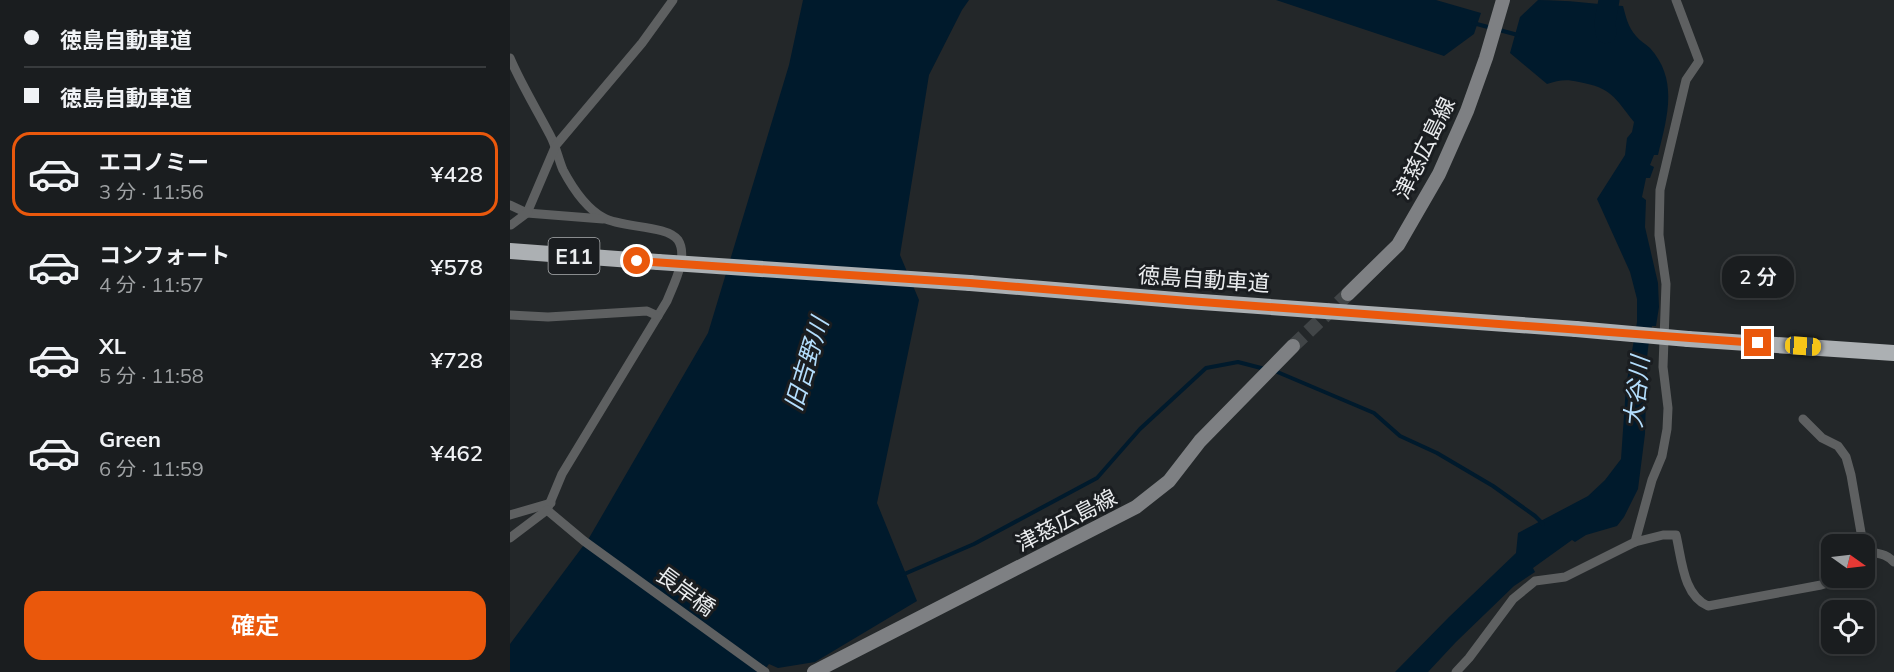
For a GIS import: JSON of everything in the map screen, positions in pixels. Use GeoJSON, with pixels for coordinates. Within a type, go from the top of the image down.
{"type":"FeatureCollection","features":[{"type":"Feature","properties":{"kind":"highway","name":"徳島自動車道"},"geometry":{"type":"LineString","coordinates":[[510,251],[970,283],[1894,353]]}},
{"type":"Feature","properties":{"kind":"highway"},"geometry":{"type":"LineString","coordinates":[[510,260],[637,261]]}},
{"type":"Feature","properties":{"kind":"main road","name":"津慈広島線"},"geometry":{"type":"LineString","coordinates":[[1348,294],[1398,245],[1439,174],[1467,111],[1503,0]]}},
{"type":"Feature","properties":{"kind":"main road","name":"津慈広島線"},"geometry":{"type":"LineString","coordinates":[[814,672],[1136,507],[1169,481],[1200,441],[1293,346]]}},
{"type":"Feature","properties":{"kind":"street"},"geometry":{"type":"LineString","coordinates":[[512,225],[527,213],[556,145],[642,43],[673,0]]}},
{"type":"Feature","properties":{"kind":"street"},"geometry":{"type":"LineString","coordinates":[[1635,542],[1652,480],[1662,456],[1667,429],[1668,408],[1662,367],[1666,284],[1659,235],[1660,190],[1686,80],[1699,61],[1676,0]]}},
{"type":"Feature","properties":{"kind":"street"},"geometry":{"type":"LineString","coordinates":[[510,58],[556,145],[563,170],[585,202],[606,219]]}},
{"type":"Feature","properties":{"kind":"street"},"geometry":{"type":"LineString","coordinates":[[510,204],[527,213],[606,219],[668,233],[677,238],[682,250],[678,273],[667,301],[562,474],[549,507],[510,538]]}},
{"type":"Feature","properties":{"kind":"street"},"geometry":{"type":"LineString","coordinates":[[510,315],[559,317],[647,311],[658,316]]}},
{"type":"Feature","properties":{"kind":"street"},"geometry":{"type":"LineString","coordinates":[[1803,419],[1822,438],[1838,446],[1846,457],[1862,534]]}},
{"type":"Feature","properties":{"kind":"street"},"geometry":{"type":"LineString","coordinates":[[510,515],[549,507]]}},
{"type":"Feature","properties":{"kind":"street","name":"長岸橋"},"geometry":{"type":"LineString","coordinates":[[549,507],[584,541],[765,672]]}},
{"type":"Feature","properties":{"kind":"street"},"geometry":{"type":"LineString","coordinates":[[1456,672],[1513,599],[1534,582],[1565,577],[1635,542],[1663,535],[1676,535],[1689,590],[1697,602],[1708,606],[1821,585]]}},
{"type":"Feature","properties":{"kind":"street"},"geometry":{"type":"LineString","coordinates":[[1875,552],[1887,555],[1894,562]]}},
{"type":"Feature","properties":{"kind":"water","name":"旧吉野川"},"geometry":{"type":"Polygon","coordinates":[[[803,0],[969,0],[929,75],[900,255],[919,300],[877,503],[917,601],[815,662],[778,668],[769,664],[763,672],[510,672],[510,644],[589,538],[708,333],[789,65],[803,0]]]}},
{"type":"Feature","properties":{"kind":"water"},"geometry":{"type":"Polygon","coordinates":[[[1276,0],[1436,0],[1481,13],[1474,34],[1444,56],[1276,0]]]}},
{"type":"Feature","properties":{"kind":"water"},"geometry":{"type":"Polygon","coordinates":[[[1538,0],[1623,6],[1633,33],[1650,48],[1659,60],[1668,86],[1667,113],[1658,155],[1654,155],[1650,165],[1654,167],[1650,178],[1646,178],[1642,197],[1646,200],[1645,227],[1658,283],[1659,307],[1656,326],[1652,326],[1648,351],[1649,392],[1646,396],[1645,434],[1638,489],[1617,526],[1586,535],[1575,542],[1572,540],[1533,568],[1535,572],[1514,586],[1428,672],[1395,672],[1516,553],[1518,533],[1588,496],[1605,480],[1621,459],[1626,386],[1637,322],[1637,299],[1630,272],[1597,199],[1625,155],[1627,138],[1632,132],[1634,122],[1617,100],[1599,87],[1570,80],[1547,84],[1510,53],[1520,17],[1538,0]]]}},
{"type":"Feature","properties":{"kind":"waterway","name":"大谷川"},"geometry":{"type":"LineString","coordinates":[[1606,33],[1605,22],[1609,0]]}},
{"type":"Feature","properties":{"kind":"waterway"},"geometry":{"type":"LineString","coordinates":[[1473,23],[1518,35]]}},
{"type":"Feature","properties":{"kind":"waterway"},"geometry":{"type":"LineString","coordinates":[[902,575],[974,544],[1097,478],[1140,429],[1206,368],[1238,362],[1265,369]]}},
{"type":"Feature","properties":{"kind":"waterway"},"geometry":{"type":"LineString","coordinates":[[1275,371],[1374,413],[1400,436],[1437,453],[1493,486],[1543,524]]}},
{"type":"Feature","properties":{"kind":"tunnel"},"geometry":{"type":"LineString","coordinates":[[1293,346],[1348,294]]}},
{"type":"Feature","properties":{"kind":"route"},"geometry":{"type":"LineString","coordinates":[[637,261],[970,283],[1758,343]]}}]}
